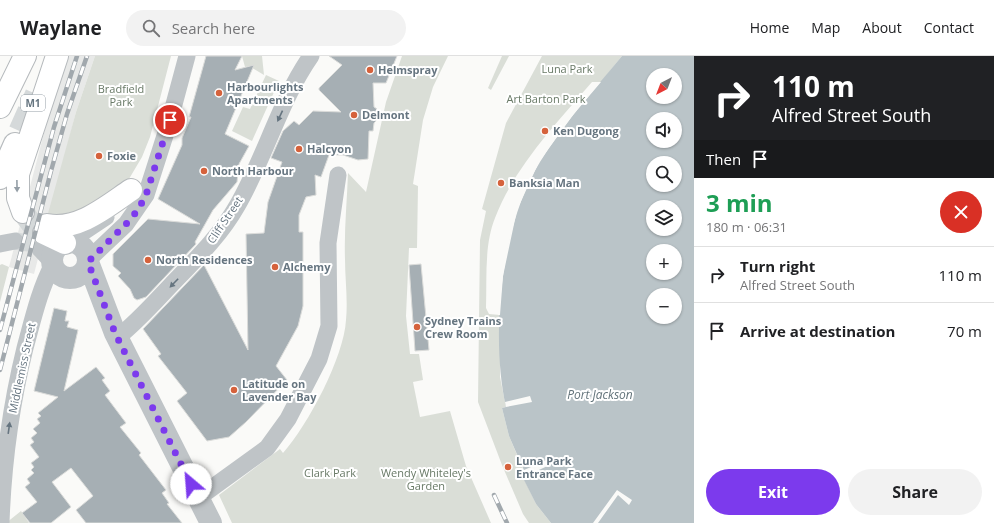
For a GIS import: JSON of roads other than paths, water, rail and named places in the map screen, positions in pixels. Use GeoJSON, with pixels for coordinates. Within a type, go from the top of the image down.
{"type":"FeatureCollection","features":[{"type":"Feature","properties":{"kind":"highway"},"geometry":{"type":"LineString","coordinates":[[0,82],[13,56]]}},
{"type":"Feature","properties":{"kind":"highway","name":"M1"},"geometry":{"type":"LineString","coordinates":[[0,107],[25,56]]}},
{"type":"Feature","properties":{"kind":"highway","name":"M1"},"geometry":{"type":"LineString","coordinates":[[0,178],[54,56]]}},
{"type":"Feature","properties":{"kind":"highway"},"geometry":{"type":"LineString","coordinates":[[22,210],[17,183],[20,162],[57,56]]}},
{"type":"Feature","properties":{"kind":"highway"},"geometry":{"type":"LineString","coordinates":[[47,247],[61,226],[81,221],[131,190]]}},
{"type":"Feature","properties":{"kind":"highway"},"geometry":{"type":"LineString","coordinates":[[47,247],[66,243]]}},
{"type":"Feature","properties":{"kind":"street"},"geometry":{"type":"LineString","coordinates":[[70,278],[82,273],[88,261],[126,224],[138,210],[146,195],[162,149],[187,56]]}},
{"type":"Feature","properties":{"kind":"street","name":"Cliff Street"},"geometry":{"type":"LineString","coordinates":[[116,335],[133,325],[195,261],[215,238],[237,206],[292,89],[310,56]]}},
{"type":"Feature","properties":{"kind":"street"},"geometry":{"type":"LineString","coordinates":[[66,243],[102,220],[131,190],[162,149]]}},
{"type":"Feature","properties":{"kind":"street"},"geometry":{"type":"LineString","coordinates":[[198,498],[267,448],[288,419],[318,359],[330,326],[328,243],[338,175]]}},
{"type":"Feature","properties":{"kind":"street"},"geometry":{"type":"LineString","coordinates":[[66,243],[76,244],[82,247],[85,251],[116,335],[211,523]]}},
{"type":"Feature","properties":{"kind":"street"},"geometry":{"type":"LineString","coordinates":[[47,247],[58,273],[70,278],[88,295],[116,335]]}},
{"type":"Feature","properties":{"kind":"street","name":"Middlemiss Street"},"geometry":{"type":"LineString","coordinates":[[1,523],[9,429],[15,392],[37,301],[47,247]]}},
{"type":"Feature","properties":{"kind":"water","name":"Port Jackson"},"geometry":{"type":"Polygon","coordinates":[[[622,56],[694,56],[694,523],[551,523],[536,504],[523,478],[526,475],[509,436],[502,408],[506,407],[501,379],[499,315],[502,281],[516,216],[527,187],[540,162],[590,94],[622,56]]]}},
{"type":"Feature","properties":{"kind":"tunnel"},"geometry":{"type":"LineString","coordinates":[[6,161],[36,94]]}},
{"type":"Feature","properties":{"kind":"tunnel"},"geometry":{"type":"LineString","coordinates":[[23,212],[34,227],[44,233]]}},
{"type":"Feature","properties":{"kind":"tunnel"},"geometry":{"type":"LineString","coordinates":[[15,241],[34,244],[40,249]]}},
{"type":"Feature","properties":{"kind":"railway"},"geometry":{"type":"LineString","coordinates":[[0,330],[54,127],[77,56]]}},
{"type":"Feature","properties":{"kind":"railway"},"geometry":{"type":"LineString","coordinates":[[0,370],[51,171],[67,114],[87,56]]}},
{"type":"Feature","properties":{"kind":"railway"},"geometry":{"type":"LineString","coordinates":[[494,495],[507,523]]}},
{"type":"Feature","properties":{"kind":"place","name":"Helmspray"},"geometry":{"type":"Point","coordinates":[370,70]}},
{"type":"Feature","properties":{"kind":"place","name":"Harbourlights Apartments"},"geometry":{"type":"Point","coordinates":[219,93]}},
{"type":"Feature","properties":{"kind":"place","name":"Delmont"},"geometry":{"type":"Point","coordinates":[354,115]}},
{"type":"Feature","properties":{"kind":"place","name":"Ken Dugong"},"geometry":{"type":"Point","coordinates":[545,131]}},
{"type":"Feature","properties":{"kind":"place","name":"Halcyon"},"geometry":{"type":"Point","coordinates":[299,149]}},
{"type":"Feature","properties":{"kind":"place","name":"Foxie"},"geometry":{"type":"Point","coordinates":[99,156]}},
{"type":"Feature","properties":{"kind":"place","name":"North Harbour"},"geometry":{"type":"Point","coordinates":[204,171]}},
{"type":"Feature","properties":{"kind":"place","name":"Banksia Man"},"geometry":{"type":"Point","coordinates":[501,183]}},
{"type":"Feature","properties":{"kind":"place","name":"North Residences"},"geometry":{"type":"Point","coordinates":[148,260]}},
{"type":"Feature","properties":{"kind":"place","name":"Alchemy"},"geometry":{"type":"Point","coordinates":[275,267]}},
{"type":"Feature","properties":{"kind":"place","name":"Sydney Trains Crew Room"},"geometry":{"type":"Point","coordinates":[417,327]}},
{"type":"Feature","properties":{"kind":"place","name":"Latitude on Lavender Bay"},"geometry":{"type":"Point","coordinates":[234,390]}},
{"type":"Feature","properties":{"kind":"place","name":"Luna Park Entrance Face"},"geometry":{"type":"Point","coordinates":[508,467]}},
{"type":"Feature","properties":{"kind":"park label","name":"Luna Park"},"geometry":{"type":"Point","coordinates":[567,69]}},
{"type":"Feature","properties":{"kind":"park label","name":"Bradfield Park"},"geometry":{"type":"Point","coordinates":[121,95]}},
{"type":"Feature","properties":{"kind":"park label","name":"Art Barton Park"},"geometry":{"type":"Point","coordinates":[546,99]}},
{"type":"Feature","properties":{"kind":"park label","name":"Clark Park"},"geometry":{"type":"Point","coordinates":[330,473]}},
{"type":"Feature","properties":{"kind":"park label","name":"Wendy Whiteley's Garden"},"geometry":{"type":"Point","coordinates":[426,479]}}]}
